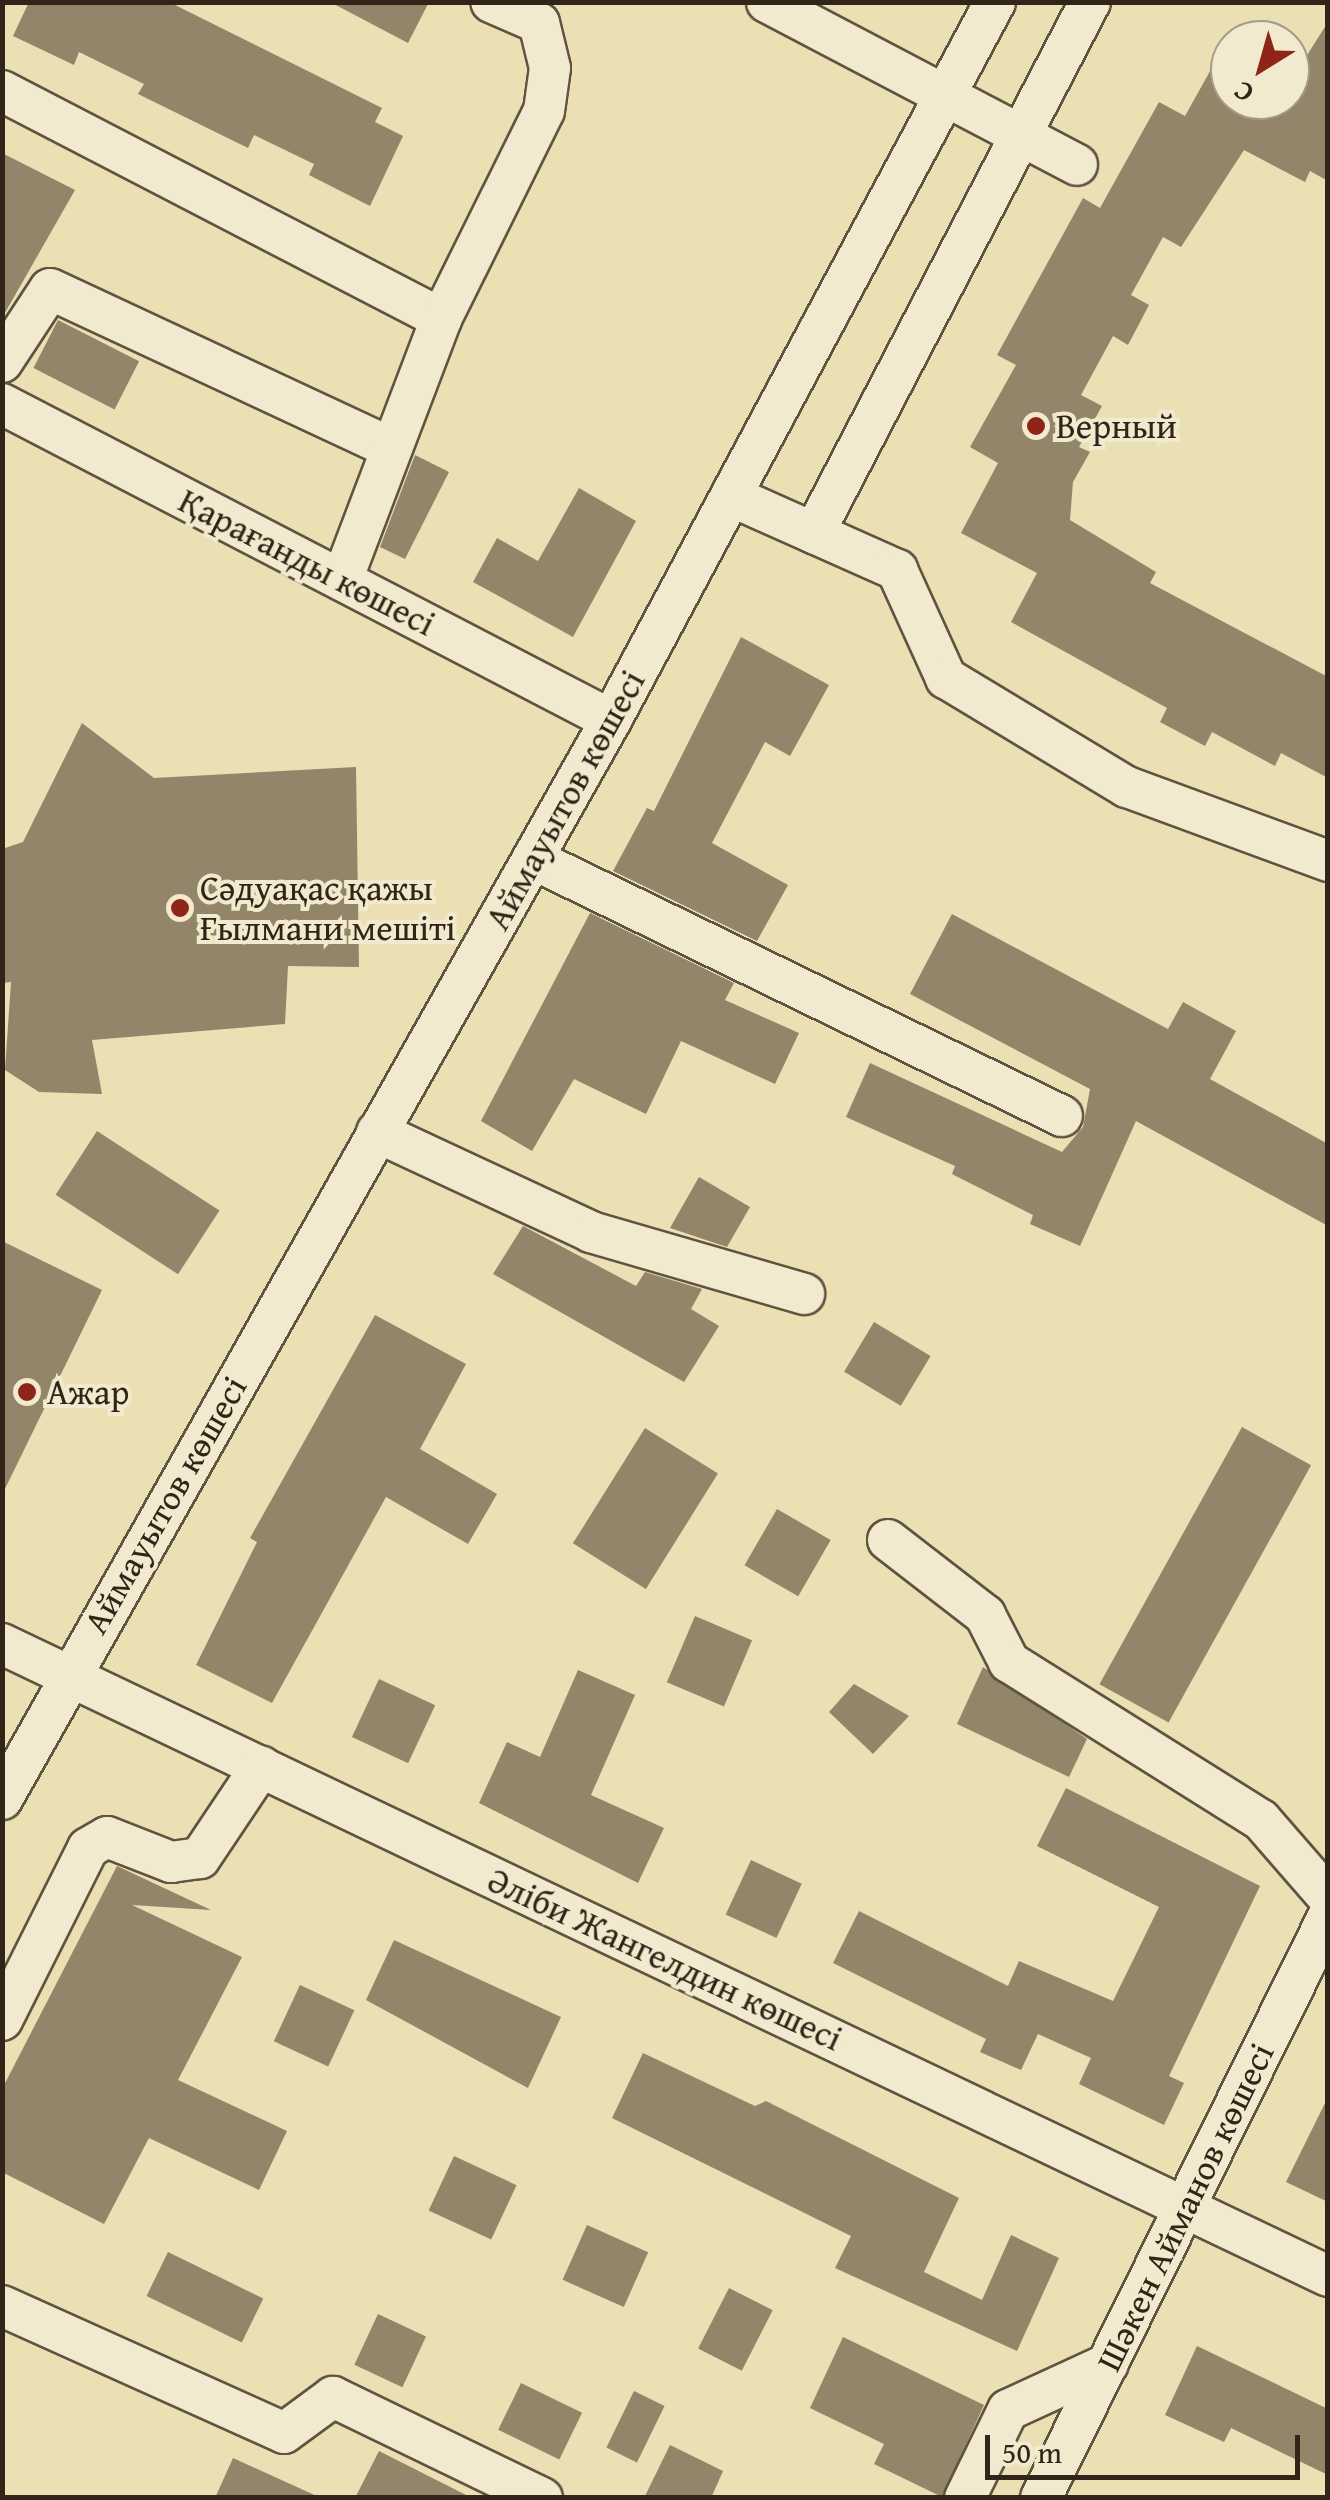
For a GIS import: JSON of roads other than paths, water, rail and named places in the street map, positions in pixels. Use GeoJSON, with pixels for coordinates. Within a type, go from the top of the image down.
{"type":"FeatureCollection","features":[{"type":"Feature","properties":{"kind":"street"},"geometry":{"type":"LineString","coordinates":[[342,580],[441,319],[544,111],[550,68],[539,24],[491,2]]}},
{"type":"Feature","properties":{"kind":"street"},"geometry":{"type":"LineString","coordinates":[[767,2],[1077,164]]}},
{"type":"Feature","properties":{"kind":"street","name":"Аймауытов көшесі"},"geometry":{"type":"LineString","coordinates":[[2,1800],[68,1675],[611,720],[995,2]]}},
{"type":"Feature","properties":{"kind":"street"},"geometry":{"type":"LineString","coordinates":[[814,533],[1090,2]]}},
{"type":"Feature","properties":{"kind":"street"},"geometry":{"type":"LineString","coordinates":[[2,91],[441,319]]}},
{"type":"Feature","properties":{"kind":"street"},"geometry":{"type":"LineString","coordinates":[[2,362],[50,289],[391,448]]}},
{"type":"Feature","properties":{"kind":"street","name":"Қарағанды көшесі"},"geometry":{"type":"LineString","coordinates":[[2,404],[611,720]]}},
{"type":"Feature","properties":{"kind":"street"},"geometry":{"type":"LineString","coordinates":[[731,496],[897,570],[946,678],[1127,787],[1328,861]]}},
{"type":"Feature","properties":{"kind":"street"},"geometry":{"type":"LineString","coordinates":[[532,859],[1062,1116]]}},
{"type":"Feature","properties":{"kind":"street"},"geometry":{"type":"LineString","coordinates":[[377,1132],[591,1232],[804,1294]]}},
{"type":"Feature","properties":{"kind":"street"},"geometry":{"type":"LineString","coordinates":[[888,1540],[985,1615],[1008,1662],[1261,1820],[1328,1897]]}},
{"type":"Feature","properties":{"kind":"street","name":"Әліби Жангелдин көшесі"},"geometry":{"type":"LineString","coordinates":[[2,1644],[1328,2276]]}},
{"type":"Feature","properties":{"kind":"street"},"geometry":{"type":"LineString","coordinates":[[2,2020],[88,1848],[107,1837],[172,1862],[200,1858],[261,1766]]}},
{"type":"Feature","properties":{"kind":"street","name":"Шәкен Айманов көшесі"},"geometry":{"type":"LineString","coordinates":[[1041,2498],[1188,2208],[1328,1917]]}},
{"type":"Feature","properties":{"kind":"street"},"geometry":{"type":"LineString","coordinates":[[2,2306],[284,2433],[333,2397],[542,2498]]}},
{"type":"Feature","properties":{"kind":"street"},"geometry":{"type":"LineString","coordinates":[[966,2498],[1008,2410],[1108,2364]]}},
{"type":"Feature","properties":{"kind":"place","name":"Верный"},"geometry":{"type":"Point","coordinates":[1036,426]}},
{"type":"Feature","properties":{"kind":"place","name":"Сәдуақас қажы Ғылмани мешіті"},"geometry":{"type":"Point","coordinates":[180,908]}},
{"type":"Feature","properties":{"kind":"place","name":"Ажар"},"geometry":{"type":"Point","coordinates":[27,1392]}}]}
